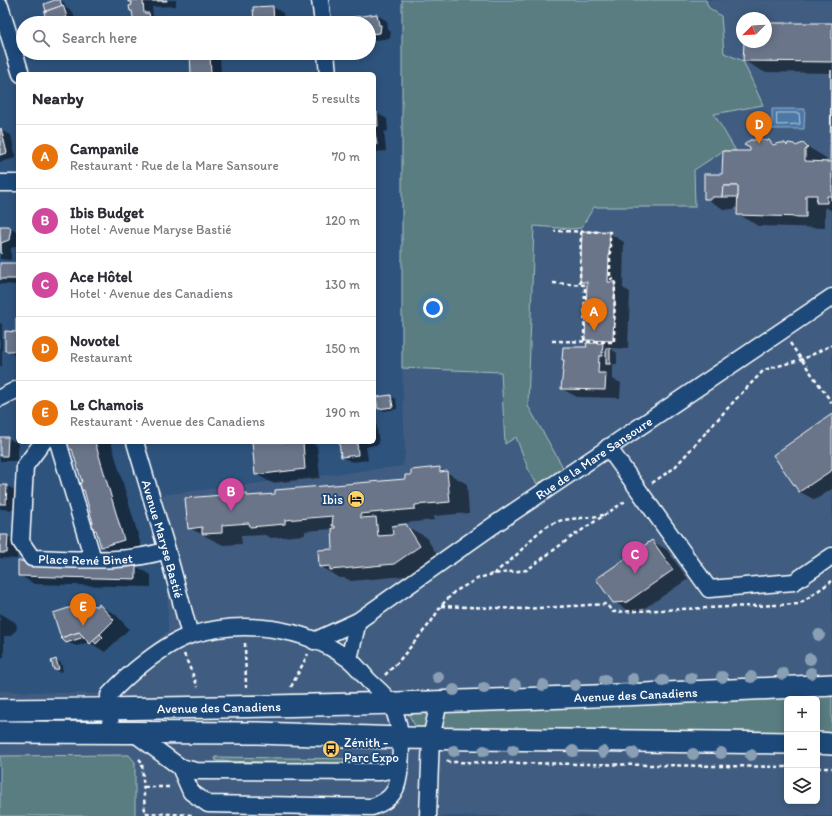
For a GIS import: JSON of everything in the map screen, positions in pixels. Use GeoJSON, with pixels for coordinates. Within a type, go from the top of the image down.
{"type":"FeatureCollection","features":[{"type":"Feature","properties":{"kind":"main road","name":"Avenue des Canadiens"},"geometry":{"type":"LineString","coordinates":[[0,710],[391,704],[832,685]]}},
{"type":"Feature","properties":{"kind":"main road","name":"Avenue des Canadiens"},"geometry":{"type":"LineString","coordinates":[[0,732],[258,733],[401,738],[784,743]]}},
{"type":"Feature","properties":{"kind":"main road"},"geometry":{"type":"LineString","coordinates":[[820,743],[832,744]]}},
{"type":"Feature","properties":{"kind":"street"},"geometry":{"type":"LineString","coordinates":[[320,0],[322,16]]}},
{"type":"Feature","properties":{"kind":"street"},"geometry":{"type":"LineString","coordinates":[[0,6],[19,72]]}},
{"type":"Feature","properties":{"kind":"street"},"geometry":{"type":"LineString","coordinates":[[327,60],[328,72]]}},
{"type":"Feature","properties":{"kind":"street"},"geometry":{"type":"LineString","coordinates":[[0,183],[16,183]]}},
{"type":"Feature","properties":{"kind":"street","name":"Rue de la Mare Sansoure"},"geometry":{"type":"LineString","coordinates":[[314,641],[358,621],[608,447],[832,297]]}},
{"type":"Feature","properties":{"kind":"street"},"geometry":{"type":"LineString","coordinates":[[0,398],[16,390]]}},
{"type":"Feature","properties":{"kind":"street","name":"Place René Binet"},"geometry":{"type":"LineString","coordinates":[[42,444],[25,466],[21,542],[32,558],[93,559],[143,556],[167,550]]}},
{"type":"Feature","properties":{"kind":"street"},"geometry":{"type":"LineString","coordinates":[[59,444],[93,559]]}},
{"type":"Feature","properties":{"kind":"street","name":"Avenue Maryse Bastié"},"geometry":{"type":"LineString","coordinates":[[136,444],[167,550],[184,639]]}},
{"type":"Feature","properties":{"kind":"street"},"geometry":{"type":"LineString","coordinates":[[608,447],[709,589],[794,582],[832,556]]}},
{"type":"Feature","properties":{"kind":"street"},"geometry":{"type":"LineString","coordinates":[[349,659],[358,621]]}},
{"type":"Feature","properties":{"kind":"street"},"geometry":{"type":"LineString","coordinates":[[111,733],[109,695],[128,675],[161,651],[184,639],[215,629],[253,626],[296,635],[329,646],[349,659],[391,704],[401,738],[400,762],[395,790],[391,798],[382,804],[372,807],[208,804],[192,792],[180,767]]}},
{"type":"Feature","properties":{"kind":"street"},"geometry":{"type":"LineString","coordinates":[[428,816],[431,738],[439,702]]}},
{"type":"Feature","properties":{"kind":"street"},"geometry":{"type":"LineString","coordinates":[[134,733],[180,767],[196,771],[380,772],[390,770],[400,762]]}},
{"type":"Feature","properties":{"kind":"path"},"geometry":{"type":"LineString","coordinates":[[552,341],[614,342],[615,279],[610,279],[610,232],[554,231]]}},
{"type":"Feature","properties":{"kind":"path"},"geometry":{"type":"LineString","coordinates":[[580,284],[581,231]]}},
{"type":"Feature","properties":{"kind":"path"},"geometry":{"type":"LineString","coordinates":[[553,283],[585,285],[584,341]]}},
{"type":"Feature","properties":{"kind":"path"},"geometry":{"type":"LineString","coordinates":[[781,332],[803,359],[832,403]]}},
{"type":"Feature","properties":{"kind":"path"},"geometry":{"type":"LineString","coordinates":[[381,680],[398,662],[431,622],[441,606],[454,592],[479,578],[493,574],[527,570],[570,538],[674,468],[736,398],[764,370],[803,359],[832,345]]}},
{"type":"Feature","properties":{"kind":"path"},"geometry":{"type":"LineString","coordinates":[[493,574],[511,560],[530,538],[544,528],[563,520],[586,519],[606,514]]}},
{"type":"Feature","properties":{"kind":"path"},"geometry":{"type":"LineString","coordinates":[[441,606],[523,609],[606,604],[613,612],[798,604],[832,581]]}},
{"type":"Feature","properties":{"kind":"path"},"geometry":{"type":"LineString","coordinates":[[244,627],[246,687]]}},
{"type":"Feature","properties":{"kind":"path"},"geometry":{"type":"LineString","coordinates":[[184,639],[198,687]]}},
{"type":"Feature","properties":{"kind":"path"},"geometry":{"type":"LineString","coordinates":[[291,688],[314,641]]}},
{"type":"Feature","properties":{"kind":"path"},"geometry":{"type":"LineString","coordinates":[[137,757],[142,762],[145,813],[200,815]]}},
{"type":"Feature","properties":{"kind":"path"},"geometry":{"type":"LineString","coordinates":[[444,758],[449,762],[784,767]]}},
{"type":"Feature","properties":{"kind":"path"},"geometry":{"type":"LineString","coordinates":[[820,768],[832,768]]}},
{"type":"Feature","properties":{"kind":"shaded area"},"geometry":{"type":"Polygon","coordinates":[[[706,0],[832,0],[832,816],[0,816],[0,691],[103,694],[132,662],[168,631],[167,550],[151,496],[403,466],[405,454],[402,368],[501,372],[505,444],[516,436],[529,471],[564,469],[528,406],[534,226],[571,229],[581,228],[593,207],[695,170],[723,151],[736,151],[714,114],[763,105],[724,53],[721,16],[708,7],[706,0]]]}},
{"type":"Feature","properties":{"kind":"green space"},"geometry":{"type":"Polygon","coordinates":[[[402,0],[706,0],[708,7],[721,16],[724,53],[743,61],[763,105],[714,114],[736,151],[723,151],[694,170],[695,207],[594,207],[581,228],[571,229],[534,226],[528,406],[564,469],[537,484],[529,471],[516,437],[505,444],[501,372],[402,368],[402,0]]]}},
{"type":"Feature","properties":{"kind":"green space"},"geometry":{"type":"Polygon","coordinates":[[[832,691],[832,735],[820,735],[820,696],[784,696],[784,735],[438,730],[443,712],[832,691]]]}},
{"type":"Feature","properties":{"kind":"green space"},"geometry":{"type":"Polygon","coordinates":[[[431,703],[426,729],[417,729],[404,707],[431,703]]]}},
{"type":"Feature","properties":{"kind":"green space"},"geometry":{"type":"Polygon","coordinates":[[[129,755],[135,762],[135,816],[0,816],[0,756],[129,755]]]}},
{"type":"Feature","properties":{"kind":"green space"},"geometry":{"type":"Polygon","coordinates":[[[215,757],[358,759],[357,764],[216,761],[215,757]]]}},
{"type":"Feature","properties":{"kind":"water"},"geometry":{"type":"Polygon","coordinates":[[[772,109],[805,109],[804,129],[772,129],[772,109]]]}},
{"type":"Feature","properties":{"kind":"building"},"geometry":{"type":"Polygon","coordinates":[[[55,0],[60,0],[62,6],[46,11],[44,4],[55,0]]]}},
{"type":"Feature","properties":{"kind":"building"},"geometry":{"type":"Polygon","coordinates":[[[128,0],[167,0],[143,1],[144,13],[149,13],[150,16],[133,16],[129,6],[132,5],[131,2],[128,2],[128,0]]]}},
{"type":"Feature","properties":{"kind":"building"},"geometry":{"type":"Polygon","coordinates":[[[63,5],[67,16],[45,16],[44,12],[63,5]]]}},
{"type":"Feature","properties":{"kind":"building"},"geometry":{"type":"Polygon","coordinates":[[[273,6],[274,16],[254,16],[253,7],[273,6]]]}},
{"type":"Feature","properties":{"kind":"building"},"geometry":{"type":"Polygon","coordinates":[[[377,14],[379,25],[381,25],[380,33],[376,33],[376,16],[362,16],[377,14]]]}},
{"type":"Feature","properties":{"kind":"building"},"geometry":{"type":"Polygon","coordinates":[[[772,23],[832,23],[832,62],[743,61],[744,48],[772,48],[772,23]]]}},
{"type":"Feature","properties":{"kind":"building"},"geometry":{"type":"Polygon","coordinates":[[[190,60],[210,60],[211,72],[191,72],[190,60]]]}},
{"type":"Feature","properties":{"kind":"building"},"geometry":{"type":"Polygon","coordinates":[[[831,70],[832,200],[831,196],[827,196],[827,203],[816,203],[817,195],[806,195],[806,217],[801,217],[737,215],[738,186],[723,186],[722,197],[704,199],[704,174],[722,174],[723,151],[750,151],[750,148],[744,145],[750,140],[769,140],[773,145],[785,143],[787,146],[788,143],[796,146],[803,143],[808,148],[805,150],[805,161],[830,162],[831,70]]]}},
{"type":"Feature","properties":{"kind":"building"},"geometry":{"type":"Polygon","coordinates":[[[377,112],[378,126],[376,126],[377,112]]]}},
{"type":"Feature","properties":{"kind":"building"},"geometry":{"type":"Polygon","coordinates":[[[1,128],[7,153],[0,155],[0,129],[1,128]]]}},
{"type":"Feature","properties":{"kind":"building"},"geometry":{"type":"Polygon","coordinates":[[[723,186],[738,186],[738,197],[722,197],[723,186]]]}},
{"type":"Feature","properties":{"kind":"building"},"geometry":{"type":"Polygon","coordinates":[[[0,226],[9,226],[11,228],[9,240],[1,243],[1,254],[0,226]]]}},
{"type":"Feature","properties":{"kind":"building"},"geometry":{"type":"Polygon","coordinates":[[[582,231],[610,232],[608,282],[615,282],[613,341],[585,340],[587,282],[580,282],[582,231]]]}},
{"type":"Feature","properties":{"kind":"building"},"geometry":{"type":"Polygon","coordinates":[[[0,263],[16,263],[16,279],[0,279],[0,263]]]}},
{"type":"Feature","properties":{"kind":"building"},"geometry":{"type":"Polygon","coordinates":[[[5,331],[16,332],[16,351],[5,351],[5,331]]]}},
{"type":"Feature","properties":{"kind":"building"},"geometry":{"type":"Polygon","coordinates":[[[586,343],[603,343],[602,356],[599,356],[598,373],[606,373],[605,390],[561,389],[564,360],[562,360],[563,347],[587,347],[586,343]]]}},
{"type":"Feature","properties":{"kind":"building"},"geometry":{"type":"Polygon","coordinates":[[[606,348],[610,348],[610,364],[606,364],[606,348]]]}},
{"type":"Feature","properties":{"kind":"building"},"geometry":{"type":"Polygon","coordinates":[[[391,395],[393,407],[378,409],[376,397],[391,395]]]}},
{"type":"Feature","properties":{"kind":"building"},"geometry":{"type":"Polygon","coordinates":[[[832,414],[832,470],[799,492],[773,455],[832,414]]]}},
{"type":"Feature","properties":{"kind":"building"},"geometry":{"type":"Polygon","coordinates":[[[0,437],[8,437],[7,456],[0,456],[0,437]]]}},
{"type":"Feature","properties":{"kind":"building"},"geometry":{"type":"Polygon","coordinates":[[[66,444],[96,444],[124,540],[101,547],[96,530],[92,531],[90,524],[93,523],[84,490],[80,491],[78,484],[82,482],[72,449],[68,451],[66,444]]]}},
{"type":"Feature","properties":{"kind":"building"},"geometry":{"type":"Polygon","coordinates":[[[252,444],[303,444],[305,469],[255,475],[252,444]]]}},
{"type":"Feature","properties":{"kind":"building"},"geometry":{"type":"Polygon","coordinates":[[[339,444],[357,444],[358,455],[341,457],[339,444]]]}},
{"type":"Feature","properties":{"kind":"building"},"geometry":{"type":"Polygon","coordinates":[[[440,467],[440,472],[447,471],[450,502],[415,505],[415,509],[360,514],[361,518],[376,517],[378,536],[393,535],[392,526],[406,524],[420,546],[394,564],[330,570],[330,566],[319,567],[318,550],[333,549],[332,528],[335,528],[335,526],[332,526],[333,516],[285,520],[285,524],[250,527],[249,523],[222,525],[222,533],[202,534],[202,527],[188,529],[185,498],[247,493],[247,496],[275,494],[275,490],[405,479],[405,475],[411,475],[411,470],[440,467]]]}},
{"type":"Feature","properties":{"kind":"building"},"geometry":{"type":"Polygon","coordinates":[[[0,485],[7,485],[6,504],[0,504],[0,485]]]}},
{"type":"Feature","properties":{"kind":"building"},"geometry":{"type":"Polygon","coordinates":[[[0,535],[8,535],[7,553],[0,553],[0,535]]]}},
{"type":"Feature","properties":{"kind":"building"},"geometry":{"type":"Polygon","coordinates":[[[652,540],[673,570],[627,602],[613,603],[596,579],[652,540]]]}},
{"type":"Feature","properties":{"kind":"building"},"geometry":{"type":"Polygon","coordinates":[[[18,561],[136,565],[136,579],[18,576],[18,561]]]}},
{"type":"Feature","properties":{"kind":"building"},"geometry":{"type":"Polygon","coordinates":[[[84,603],[84,605],[98,606],[99,604],[114,620],[90,644],[79,632],[61,638],[53,613],[84,603]]]}},
{"type":"Feature","properties":{"kind":"building"},"geometry":{"type":"Polygon","coordinates":[[[79,632],[84,637],[66,643],[61,638],[79,632]]]}},
{"type":"Feature","properties":{"kind":"building"},"geometry":{"type":"Polygon","coordinates":[[[100,634],[103,637],[96,644],[93,640],[100,634]]]}},
{"type":"Feature","properties":{"kind":"building"},"geometry":{"type":"Polygon","coordinates":[[[56,659],[59,669],[54,670],[51,661],[56,659]]]}},
{"type":"Feature","properties":{"kind":"place","name":"Novotel"},"geometry":{"type":"Point","coordinates":[759,144]}},
{"type":"Feature","properties":{"kind":"place","name":"Campanile"},"geometry":{"type":"Point","coordinates":[594,331]}},
{"type":"Feature","properties":{"kind":"place","name":"Ibis"},"geometry":{"type":"Point","coordinates":[356,499]}},
{"type":"Feature","properties":{"kind":"place","name":"Ibis Budget"},"geometry":{"type":"Point","coordinates":[231,511]}},
{"type":"Feature","properties":{"kind":"place","name":"Ace Hôtel"},"geometry":{"type":"Point","coordinates":[635,574]}},
{"type":"Feature","properties":{"kind":"place","name":"Le Chamois"},"geometry":{"type":"Point","coordinates":[83,626]}},
{"type":"Feature","properties":{"kind":"place","name":"Zénith - Parc Expo"},"geometry":{"type":"Point","coordinates":[331,749]}}]}
